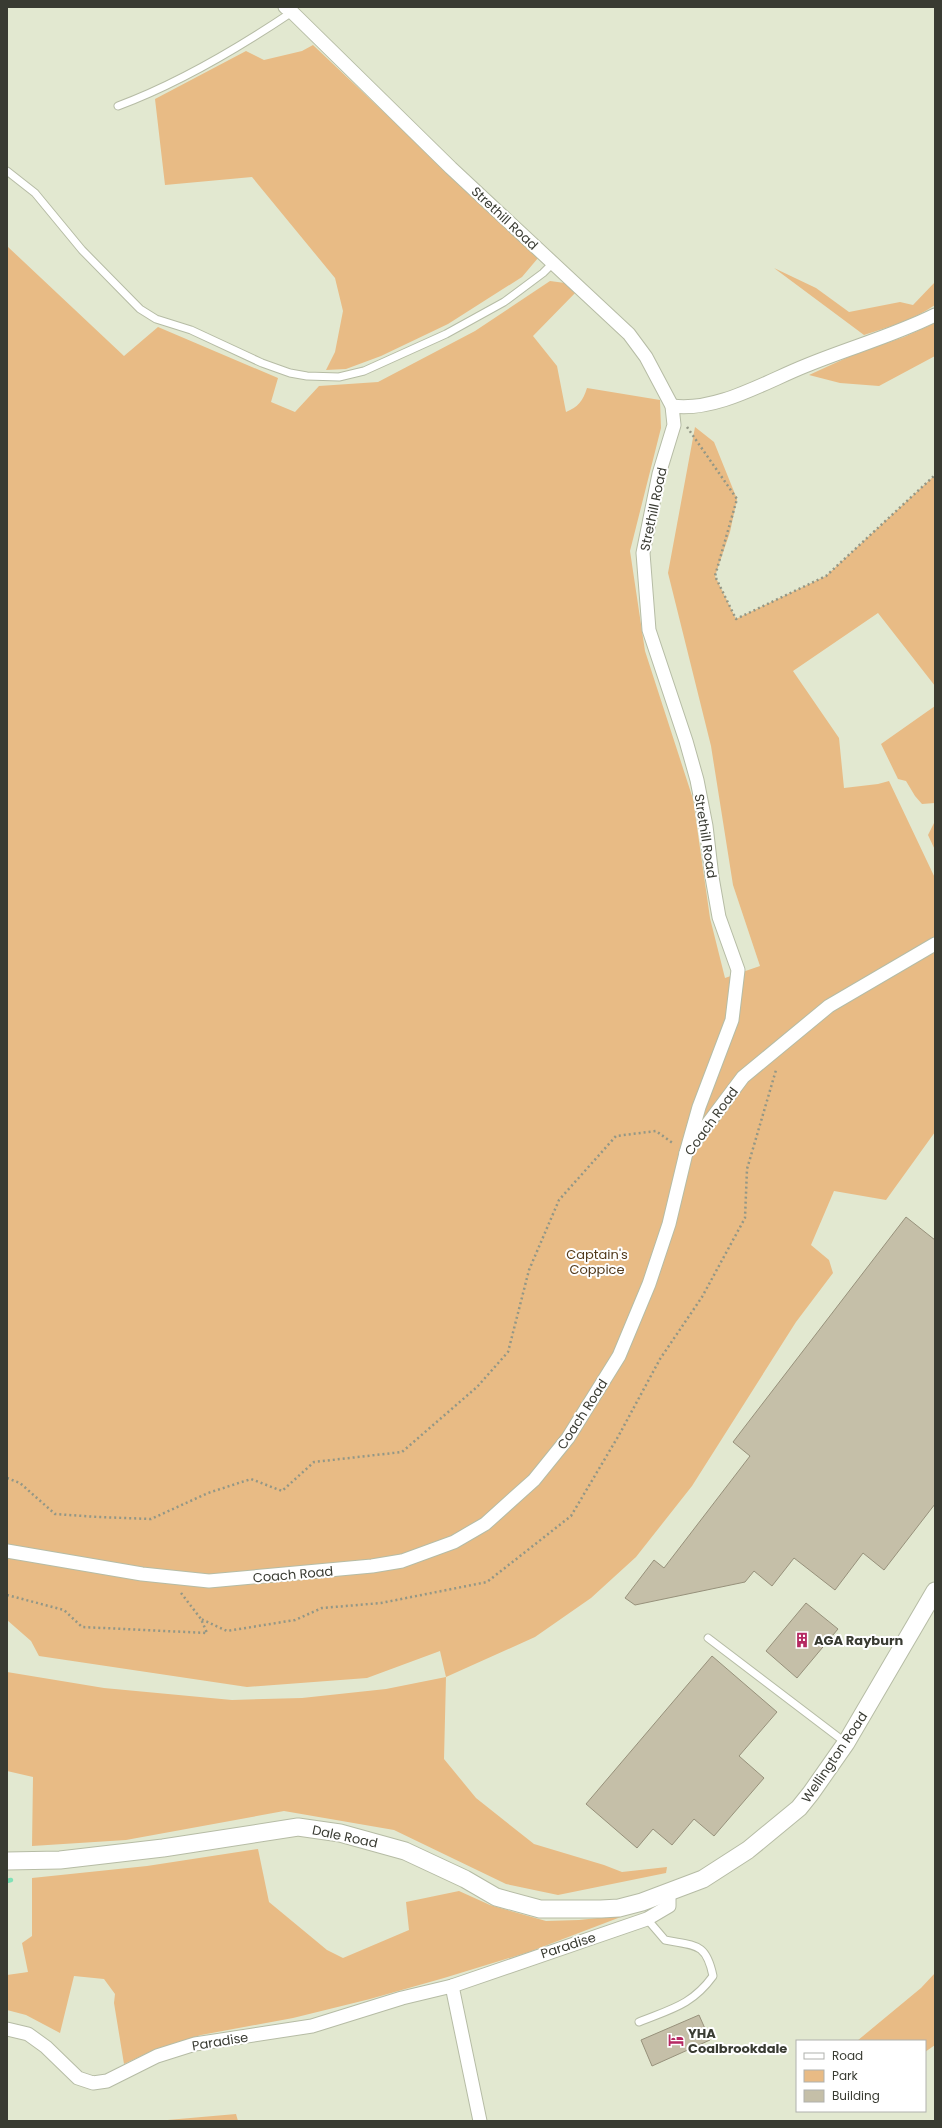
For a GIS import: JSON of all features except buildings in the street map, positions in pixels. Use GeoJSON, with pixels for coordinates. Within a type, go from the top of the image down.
{"type":"FeatureCollection","features":[{"type":"Feature","properties":{"kind":"street","name":"Strethill Road"},"geometry":{"type":"LineString","coordinates":[[288,9],[451,168],[629,334],[646,357],[672,406],[674,425],[659,474],[643,553],[649,630],[697,780],[706,826],[712,877],[719,917],[738,970],[732,1020],[699,1107],[686,1152]]}},
{"type":"Feature","properties":{"kind":"street"},"geometry":{"type":"LineString","coordinates":[[672,406],[689,408],[748,391],[805,366],[916,324],[935,315]]}},
{"type":"Feature","properties":{"kind":"street","name":"Coach Road"},"geometry":{"type":"LineString","coordinates":[[7,1551],[175,1579],[209,1581],[372,1566],[402,1561],[433,1551],[454,1542],[485,1524],[534,1480],[568,1438],[619,1356],[648,1284],[669,1224],[686,1152],[743,1077],[783,1042],[829,1006],[935,944]]}},
{"type":"Feature","properties":{"kind":"street","name":"Wellington Road"},"geometry":{"type":"LineString","coordinates":[[669,1893],[703,1879],[726,1865],[780,1824],[812,1793],[846,1744],[935,1591]]}},
{"type":"Feature","properties":{"kind":"street","name":"Dale Road"},"geometry":{"type":"LineString","coordinates":[[7,1862],[60,1860],[163,1848],[298,1827],[340,1833],[405,1851],[464,1879],[496,1897],[540,1909],[619,1908],[669,1893]]}},
{"type":"Feature","properties":{"kind":"street","name":"Paradise"},"geometry":{"type":"LineString","coordinates":[[7,2029],[28,2034],[46,2047],[78,2078],[93,2083],[107,2081],[157,2056],[195,2044],[312,2026],[402,1998],[452,1986],[647,1919],[669,1906],[669,1893]]}},
{"type":"Feature","properties":{"kind":"street"},"geometry":{"type":"LineString","coordinates":[[452,1986],[480,2121]]}},
{"type":"Feature","properties":{"kind":"lane"},"geometry":{"type":"LineString","coordinates":[[118,106],[148,95],[218,59],[288,9]]}},
{"type":"Feature","properties":{"kind":"lane"},"geometry":{"type":"LineString","coordinates":[[7,171],[35,193],[82,250],[140,309],[156,318],[191,330],[262,363],[290,373],[307,376],[339,377],[364,371],[446,334],[504,302],[543,273],[553,263]]}},
{"type":"Feature","properties":{"kind":"lane"},"geometry":{"type":"LineString","coordinates":[[708,1638],[846,1744]]}},
{"type":"Feature","properties":{"kind":"lane"},"geometry":{"type":"LineString","coordinates":[[639,2022],[682,2006],[702,1991],[713,1976],[710,1958],[698,1946],[665,1940],[647,1919]]}},
{"type":"Feature","properties":{"kind":"path"},"geometry":{"type":"LineString","coordinates":[[672,406],[737,499],[715,576],[736,619],[826,576],[935,476]]}},
{"type":"Feature","properties":{"kind":"path"},"geometry":{"type":"LineString","coordinates":[[201,1619],[227,1630],[295,1620],[322,1608],[381,1603],[487,1582],[570,1516],[619,1435],[660,1359],[702,1297],[744,1218],[747,1169],[783,1042]]}},
{"type":"Feature","properties":{"kind":"path"},"geometry":{"type":"LineString","coordinates":[[7,1478],[20,1483],[55,1514],[152,1519],[208,1493],[251,1479],[282,1491],[314,1462],[402,1452],[477,1387],[508,1352],[529,1270],[559,1200],[616,1136],[656,1131],[686,1152]]}},
{"type":"Feature","properties":{"kind":"path"},"geometry":{"type":"LineString","coordinates":[[7,1595],[64,1610],[82,1627],[207,1633],[201,1619],[182,1594],[175,1579]]}},
{"type":"Feature","properties":{"kind":"green space"},"geometry":{"type":"Polygon","coordinates":[[[313,45],[538,258],[522,277],[448,324],[381,356],[346,369],[326,370],[335,352],[343,311],[335,278],[252,177],[165,185],[155,99],[246,51],[264,60],[302,51],[313,45]]]}},
{"type":"Feature","properties":{"kind":"green space","name":"Captain's Coppice"},"geometry":{"type":"Polygon","coordinates":[[[7,246],[124,356],[158,327],[278,378],[271,402],[295,412],[319,386],[378,382],[475,331],[550,281],[565,283],[578,290],[533,336],[557,366],[566,412],[580,403],[587,388],[660,400],[661,428],[630,551],[645,651],[693,799],[710,918],[725,978],[760,966],[733,885],[711,746],[668,573],[695,427],[714,442],[737,499],[730,532],[715,576],[736,619],[826,576],[935,475],[935,686],[878,613],[793,671],[839,738],[844,788],[878,784],[889,781],[935,878],[935,1132],[886,1200],[834,1191],[811,1245],[829,1260],[833,1273],[796,1322],[692,1486],[636,1557],[591,1598],[535,1637],[446,1677],[440,1651],[367,1678],[247,1687],[39,1656],[31,1641],[7,1620],[7,246]]]}},
{"type":"Feature","properties":{"kind":"green space"},"geometry":{"type":"Polygon","coordinates":[[[774,268],[816,288],[849,312],[900,302],[913,305],[935,282],[935,305],[909,319],[864,335],[774,268]]]}},
{"type":"Feature","properties":{"kind":"green space"},"geometry":{"type":"Polygon","coordinates":[[[935,323],[935,356],[879,386],[840,383],[809,375],[857,353],[904,337],[935,323]]]}},
{"type":"Feature","properties":{"kind":"green space"},"geometry":{"type":"Polygon","coordinates":[[[935,706],[935,803],[922,804],[906,781],[898,779],[881,744],[935,706]]]}},
{"type":"Feature","properties":{"kind":"green space"},"geometry":{"type":"Polygon","coordinates":[[[935,821],[935,850],[928,835],[935,821]]]}},
{"type":"Feature","properties":{"kind":"green space"},"geometry":{"type":"Polygon","coordinates":[[[7,1672],[104,1688],[232,1700],[302,1698],[386,1689],[446,1677],[444,1759],[476,1798],[534,1844],[604,1865],[622,1872],[667,1867],[666,1873],[558,1895],[506,1884],[394,1830],[284,1811],[126,1840],[32,1846],[33,1777],[7,1771],[7,1672]]]}},
{"type":"Feature","properties":{"kind":"green space"},"geometry":{"type":"Polygon","coordinates":[[[258,1849],[269,1902],[327,1950],[343,1958],[409,1930],[406,1902],[459,1891],[490,1905],[546,1921],[579,1920],[626,1915],[529,1952],[444,1978],[370,1999],[293,2018],[201,2035],[154,2050],[124,2064],[114,2003],[115,1994],[104,1979],[74,1976],[60,2033],[26,2015],[7,2010],[7,1975],[28,1972],[22,1943],[32,1936],[32,1878],[147,1866],[258,1849]]]}},
{"type":"Feature","properties":{"kind":"green space"},"geometry":{"type":"Polygon","coordinates":[[[935,1973],[935,2045],[926,2051],[926,2040],[858,2040],[921,1988],[935,1973]]]}},
{"type":"Feature","properties":{"kind":"green space"},"geometry":{"type":"Polygon","coordinates":[[[236,2114],[238,2121],[156,2121],[236,2114]]]}},
{"type":"Feature","properties":{"kind":"waterway"},"geometry":{"type":"LineString","coordinates":[[7,1881],[11,1880]]}},
{"type":"Feature","properties":{"kind":"place","name":"AGA Rayburn"},"geometry":{"type":"Point","coordinates":[802,1640]}},
{"type":"Feature","properties":{"kind":"place","name":"YHA Coalbrookdale"},"geometry":{"type":"Point","coordinates":[676,2040]}}]}
